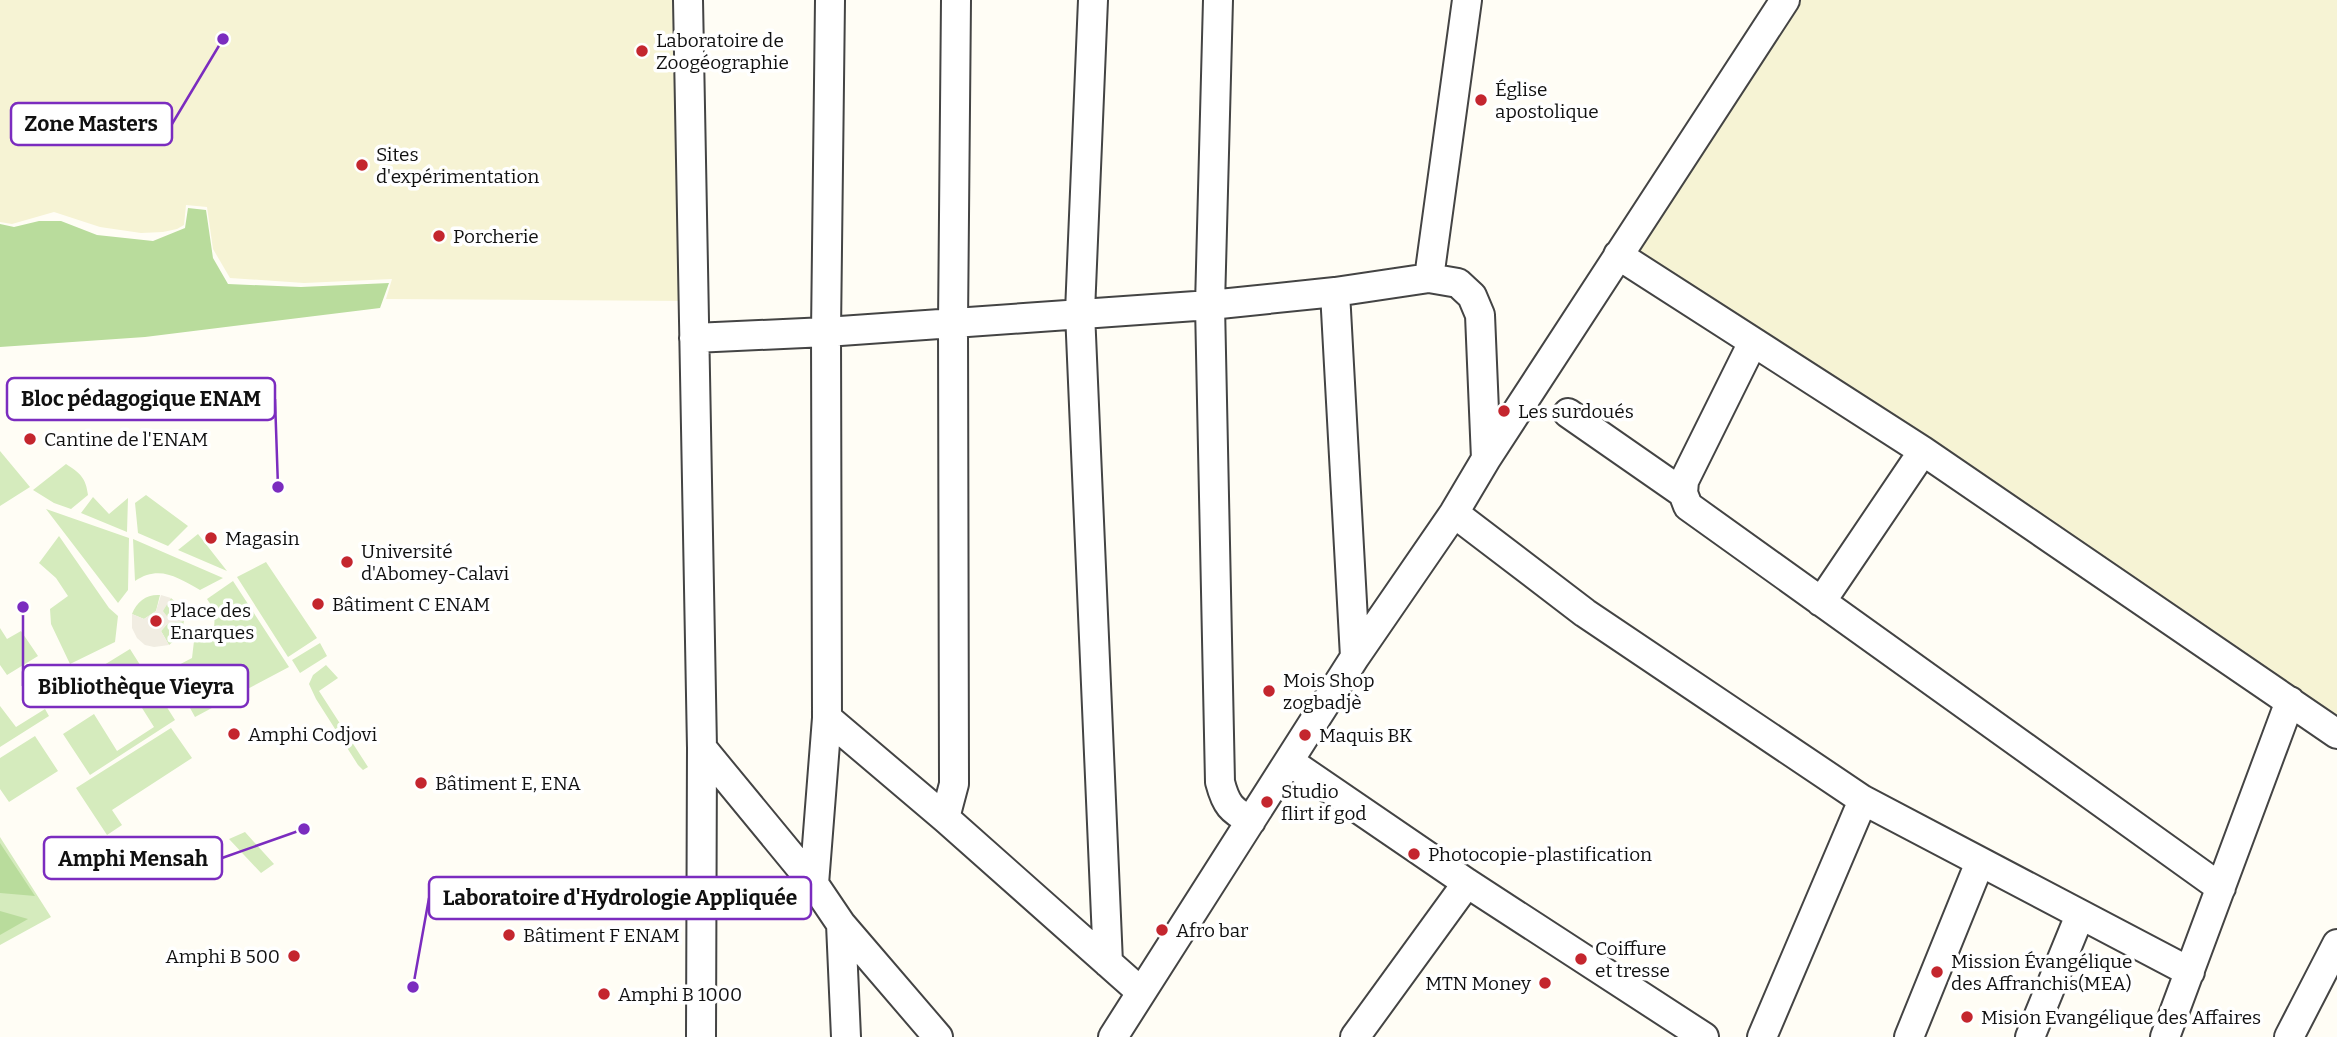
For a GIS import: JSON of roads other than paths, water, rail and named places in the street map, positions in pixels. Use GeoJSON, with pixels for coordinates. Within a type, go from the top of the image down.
{"type":"FeatureCollection","features":[{"type":"Feature","properties":{"kind":"street"},"geometry":{"type":"LineString","coordinates":[[688,0],[702,748],[701,1037]]}},
{"type":"Feature","properties":{"kind":"street"},"geometry":{"type":"LineString","coordinates":[[814,884],[827,718],[826,332],[830,0]]}},
{"type":"Feature","properties":{"kind":"street"},"geometry":{"type":"LineString","coordinates":[[945,818],[954,784],[953,324],[956,0]]}},
{"type":"Feature","properties":{"kind":"street"},"geometry":{"type":"LineString","coordinates":[[1093,0],[1080,312],[1108,963]]}},
{"type":"Feature","properties":{"kind":"street"},"geometry":{"type":"LineString","coordinates":[[1218,0],[1210,305],[1220,782],[1224,800],[1234,811],[1251,821]]}},
{"type":"Feature","properties":{"kind":"street"},"geometry":{"type":"LineString","coordinates":[[1429,278],[1467,0]]}},
{"type":"Feature","properties":{"kind":"street"},"geometry":{"type":"LineString","coordinates":[[1113,1037],[1355,657],[1454,513],[1486,459],[1784,0]]}},
{"type":"Feature","properties":{"kind":"street"},"geometry":{"type":"LineString","coordinates":[[1618,255],[1923,451],[2337,734]]}},
{"type":"Feature","properties":{"kind":"street"},"geometry":{"type":"LineString","coordinates":[[694,338],[953,324],[1080,312],[1210,305],[1335,292],[1429,278],[1458,283],[1472,296],[1480,315],[1486,459]]}},
{"type":"Feature","properties":{"kind":"street"},"geometry":{"type":"LineString","coordinates":[[1335,292],[1355,657]]}},
{"type":"Feature","properties":{"kind":"street"},"geometry":{"type":"LineString","coordinates":[[1753,342],[1684,481],[1683,494],[1688,506],[2221,888]]}},
{"type":"Feature","properties":{"kind":"street"},"geometry":{"type":"LineString","coordinates":[[1568,413],[1683,494]]}},
{"type":"Feature","properties":{"kind":"street"},"geometry":{"type":"LineString","coordinates":[[1821,602],[1923,451]]}},
{"type":"Feature","properties":{"kind":"street"},"geometry":{"type":"LineString","coordinates":[[1454,513],[1585,613],[1863,800],[2190,972]]}},
{"type":"Feature","properties":{"kind":"street"},"geometry":{"type":"LineString","coordinates":[[2165,1037],[2290,701]]}},
{"type":"Feature","properties":{"kind":"street"},"geometry":{"type":"LineString","coordinates":[[827,718],[945,818],[1141,992]]}},
{"type":"Feature","properties":{"kind":"street"},"geometry":{"type":"LineString","coordinates":[[702,748],[814,884],[841,925],[938,1037]]}},
{"type":"Feature","properties":{"kind":"street"},"geometry":{"type":"LineString","coordinates":[[1290,762],[1467,883],[1704,1037]]}},
{"type":"Feature","properties":{"kind":"street"},"geometry":{"type":"LineString","coordinates":[[1762,1037],[1863,800]]}},
{"type":"Feature","properties":{"kind":"street"},"geometry":{"type":"LineString","coordinates":[[1909,1037],[1980,862]]}},
{"type":"Feature","properties":{"kind":"street"},"geometry":{"type":"LineString","coordinates":[[1355,1037],[1467,883]]}},
{"type":"Feature","properties":{"kind":"street"},"geometry":{"type":"LineString","coordinates":[[2030,1037],[2080,915]]}},
{"type":"Feature","properties":{"kind":"street"},"geometry":{"type":"LineString","coordinates":[[841,925],[846,1037]]}},
{"type":"Feature","properties":{"kind":"street"},"geometry":{"type":"LineString","coordinates":[[2289,1037],[2337,944]]}},
{"type":"Feature","properties":{"kind":"place","name":"Zone Masters"},"geometry":{"type":"Point","coordinates":[223,39]}},
{"type":"Feature","properties":{"kind":"place","name":"Laboratoire de Zoogéographie"},"geometry":{"type":"Point","coordinates":[642,51]}},
{"type":"Feature","properties":{"kind":"place","name":"Église apostolique"},"geometry":{"type":"Point","coordinates":[1481,100]}},
{"type":"Feature","properties":{"kind":"place","name":"Sites d'expérimentation"},"geometry":{"type":"Point","coordinates":[362,165]}},
{"type":"Feature","properties":{"kind":"place","name":"Porcherie"},"geometry":{"type":"Point","coordinates":[439,236]}},
{"type":"Feature","properties":{"kind":"place","name":"Les surdoués"},"geometry":{"type":"Point","coordinates":[1504,411]}},
{"type":"Feature","properties":{"kind":"place","name":"Cantine de l'ENAM"},"geometry":{"type":"Point","coordinates":[30,439]}},
{"type":"Feature","properties":{"kind":"place","name":"Bloc pédagogique ENAM"},"geometry":{"type":"Point","coordinates":[278,487]}},
{"type":"Feature","properties":{"kind":"place","name":"Magasin"},"geometry":{"type":"Point","coordinates":[211,538]}},
{"type":"Feature","properties":{"kind":"place","name":"Université d'Abomey-Calavi"},"geometry":{"type":"Point","coordinates":[347,562]}},
{"type":"Feature","properties":{"kind":"place","name":"Bâtiment C ENAM"},"geometry":{"type":"Point","coordinates":[318,604]}},
{"type":"Feature","properties":{"kind":"place","name":"Bibliothèque Vieyra"},"geometry":{"type":"Point","coordinates":[23,607]}},
{"type":"Feature","properties":{"kind":"place","name":"Place des Enarques"},"geometry":{"type":"Point","coordinates":[156,621]}},
{"type":"Feature","properties":{"kind":"place","name":"Mois Shop zogbadjè"},"geometry":{"type":"Point","coordinates":[1269,691]}},
{"type":"Feature","properties":{"kind":"place","name":"Amphi Codjovi"},"geometry":{"type":"Point","coordinates":[234,734]}},
{"type":"Feature","properties":{"kind":"place","name":"Maquis BK"},"geometry":{"type":"Point","coordinates":[1305,735]}},
{"type":"Feature","properties":{"kind":"place","name":"Bâtiment E, ENA"},"geometry":{"type":"Point","coordinates":[421,783]}},
{"type":"Feature","properties":{"kind":"place","name":"Studio flirt if god"},"geometry":{"type":"Point","coordinates":[1267,802]}},
{"type":"Feature","properties":{"kind":"place","name":"Amphi Mensah"},"geometry":{"type":"Point","coordinates":[304,829]}},
{"type":"Feature","properties":{"kind":"place","name":"Photocopie-plastification"},"geometry":{"type":"Point","coordinates":[1414,854]}},
{"type":"Feature","properties":{"kind":"place","name":"Afro bar"},"geometry":{"type":"Point","coordinates":[1162,930]}},
{"type":"Feature","properties":{"kind":"place","name":"Bâtiment F ENAM"},"geometry":{"type":"Point","coordinates":[509,935]}},
{"type":"Feature","properties":{"kind":"place","name":"Amphi B 500"},"geometry":{"type":"Point","coordinates":[294,956]}},
{"type":"Feature","properties":{"kind":"place","name":"Coiffure et tresse"},"geometry":{"type":"Point","coordinates":[1581,959]}},
{"type":"Feature","properties":{"kind":"place","name":"Mission Évangélique des Affranchis(MEA)"},"geometry":{"type":"Point","coordinates":[1937,972]}},
{"type":"Feature","properties":{"kind":"place","name":"MTN Money"},"geometry":{"type":"Point","coordinates":[1545,983]}},
{"type":"Feature","properties":{"kind":"place","name":"Laboratoire d'Hydrologie Appliquée"},"geometry":{"type":"Point","coordinates":[413,987]}},
{"type":"Feature","properties":{"kind":"place","name":"Amphi B 1000"},"geometry":{"type":"Point","coordinates":[604,994]}},
{"type":"Feature","properties":{"kind":"place","name":"Mision Evangélique des Affaires"},"geometry":{"type":"Point","coordinates":[1967,1017]}}]}
